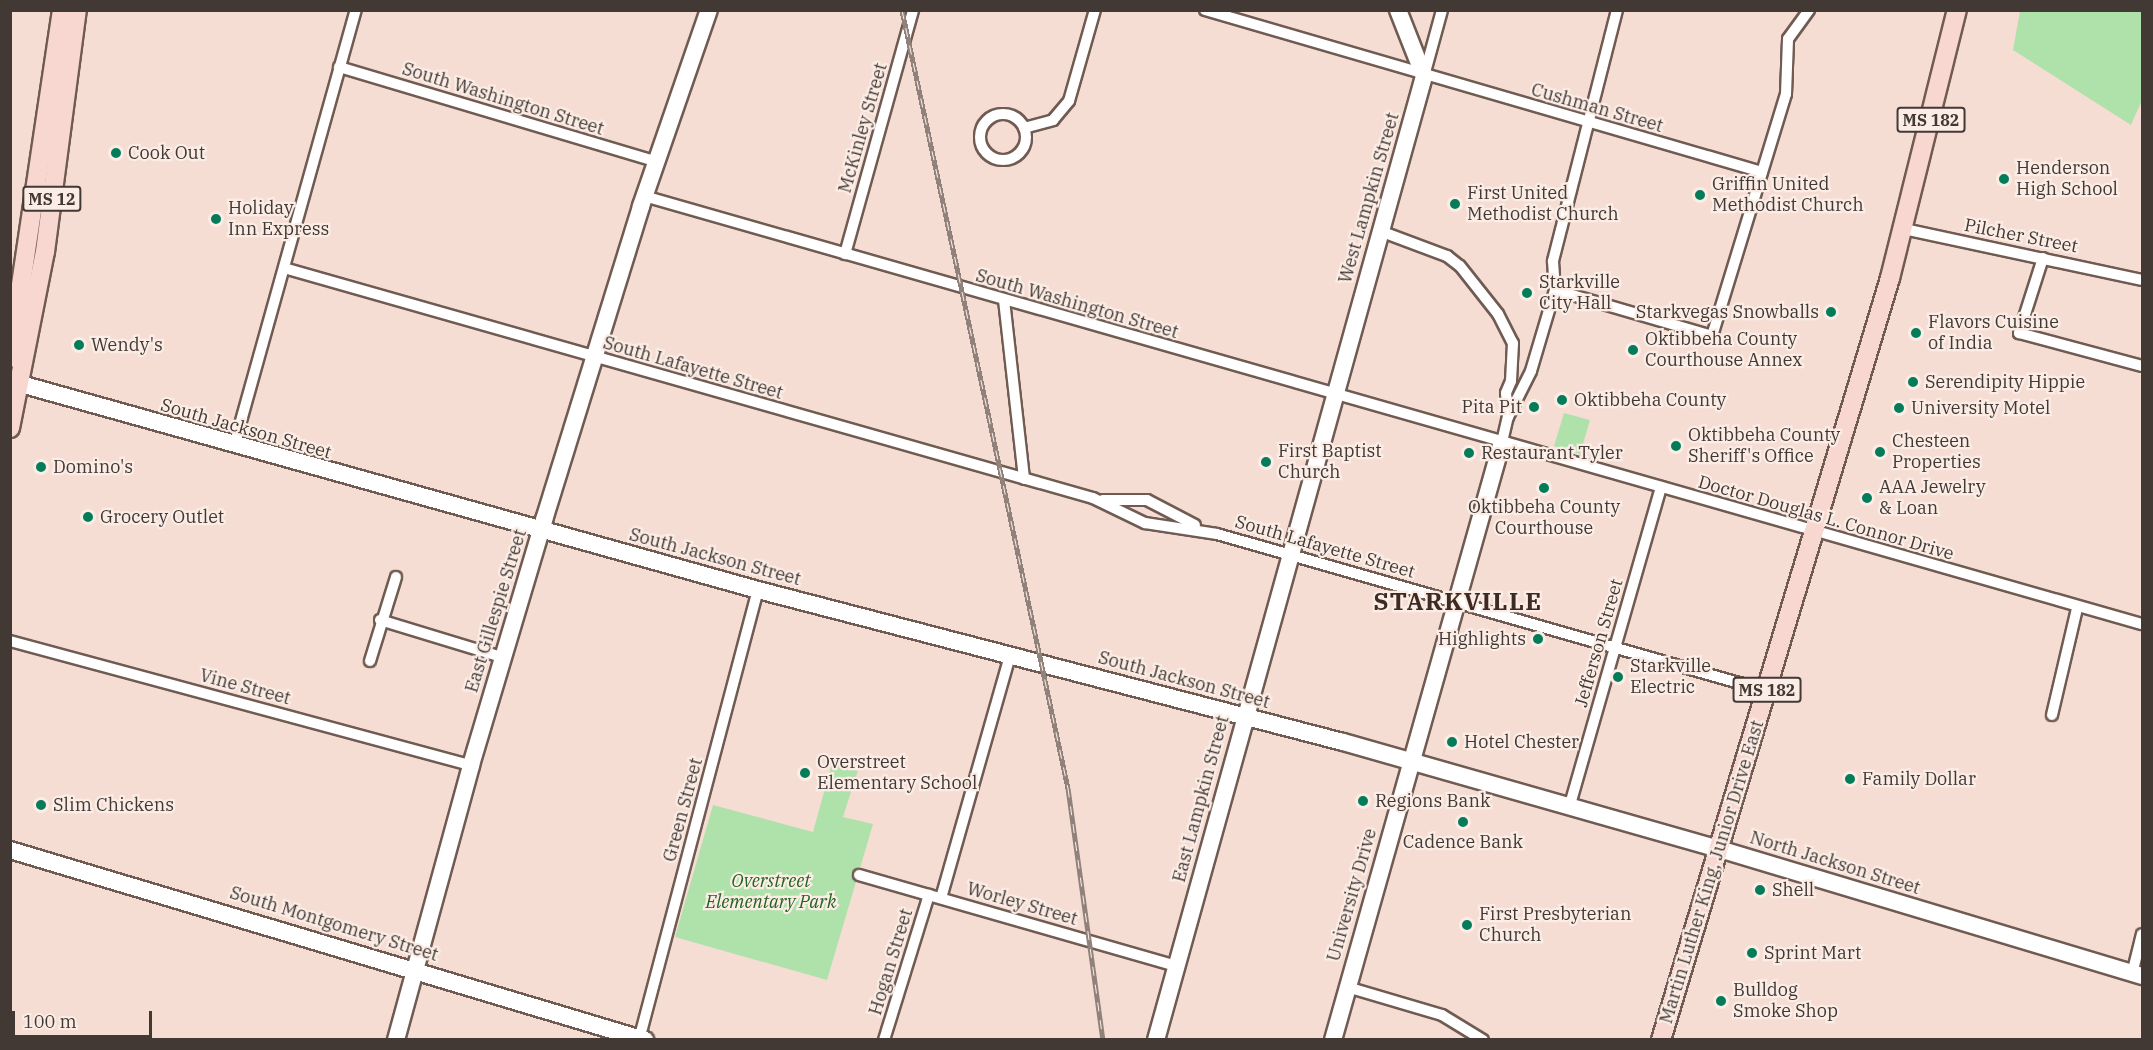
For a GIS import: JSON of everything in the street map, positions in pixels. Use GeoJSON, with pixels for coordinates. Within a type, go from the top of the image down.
{"type":"FeatureCollection","features":[{"type":"Feature","properties":{"kind":"main road","name":"MS 12"},"geometry":{"type":"LineString","coordinates":[[10,358],[62,10]]}},
{"type":"Feature","properties":{"kind":"main road","name":"MS 12"},"geometry":{"type":"LineString","coordinates":[[10,428],[15,384],[45,252],[77,10]]}},
{"type":"Feature","properties":{"kind":"main road","name":"MS 182"},"geometry":{"type":"LineString","coordinates":[[1815,531],[1904,229],[1957,10]]}},
{"type":"Feature","properties":{"kind":"main road","name":"Martin Luther King, Junior Drive East"},"geometry":{"type":"LineString","coordinates":[[1661,1040],[1815,531]]}},
{"type":"Feature","properties":{"kind":"street"},"geometry":{"type":"LineString","coordinates":[[234,446],[356,10]]}},
{"type":"Feature","properties":{"kind":"street","name":"East Gillespie Street"},"geometry":{"type":"LineString","coordinates":[[396,1040],[502,657],[596,358],[644,196],[709,10]]}},
{"type":"Feature","properties":{"kind":"street","name":"McKinley Street"},"geometry":{"type":"LineString","coordinates":[[845,254],[913,10]]}},
{"type":"Feature","properties":{"kind":"street"},"geometry":{"type":"LineString","coordinates":[[1024,128],[1053,120],[1070,101],[1095,10]]}},
{"type":"Feature","properties":{"kind":"street","name":"Cushman Street"},"geometry":{"type":"LineString","coordinates":[[1205,10],[1407,67],[1424,76],[1762,172]]}},
{"type":"Feature","properties":{"kind":"street"},"geometry":{"type":"LineString","coordinates":[[1398,10],[1424,76]]}},
{"type":"Feature","properties":{"kind":"street","name":"West Lampkin Street"},"geometry":{"type":"LineString","coordinates":[[1334,396],[1442,10]]}},
{"type":"Feature","properties":{"kind":"street"},"geometry":{"type":"LineString","coordinates":[[1502,442],[1508,417],[1524,386],[1555,290],[1552,261],[1617,10]]}},
{"type":"Feature","properties":{"kind":"street"},"geometry":{"type":"LineString","coordinates":[[1555,290],[1712,336],[1786,94],[1788,39],[1809,10]]}},
{"type":"Feature","properties":{"kind":"street","name":"South Washington Street"},"geometry":{"type":"LineString","coordinates":[[339,67],[657,162]]}},
{"type":"Feature","properties":{"kind":"street"},"geometry":{"type":"LineString","coordinates":[[992,116],[1014,116],[1024,128],[1025,142],[1017,155],[995,159],[984,150],[982,128],[992,116]]}},
{"type":"Feature","properties":{"kind":"street","name":"South Washington Street"},"geometry":{"type":"LineString","coordinates":[[644,196],[1334,396],[1502,442]]}},
{"type":"Feature","properties":{"kind":"street","name":"Pilcher Street"},"geometry":{"type":"LineString","coordinates":[[1904,229],[2142,280]]}},
{"type":"Feature","properties":{"kind":"street"},"geometry":{"type":"LineString","coordinates":[[1380,231],[1431,248],[1460,266],[1511,333],[1511,381],[1506,393],[1508,417]]}},
{"type":"Feature","properties":{"kind":"street"},"geometry":{"type":"LineString","coordinates":[[2043,258],[2019,333],[2142,366]]}},
{"type":"Feature","properties":{"kind":"street","name":"South Lafayette Street"},"geometry":{"type":"LineString","coordinates":[[284,268],[1125,507],[1145,523],[1217,534],[1767,691]]}},
{"type":"Feature","properties":{"kind":"street"},"geometry":{"type":"LineString","coordinates":[[1004,300],[1024,479]]}},
{"type":"Feature","properties":{"kind":"street"},"geometry":{"type":"LineString","coordinates":[[1511,381],[1524,386]]}},
{"type":"Feature","properties":{"kind":"street","name":"South Jackson Street"},"geometry":{"type":"LineString","coordinates":[[15,384],[758,590],[1244,716],[1411,762]]}},
{"type":"Feature","properties":{"kind":"street","name":"East Lampkin Street"},"geometry":{"type":"LineString","coordinates":[[1156,1040],[1244,716],[1285,553],[1334,396]]}},
{"type":"Feature","properties":{"kind":"street","name":"Doctor Douglas L. Connor Drive"},"geometry":{"type":"LineString","coordinates":[[1502,442],[2077,608],[2142,624]]}},
{"type":"Feature","properties":{"kind":"street","name":"University Drive"},"geometry":{"type":"LineString","coordinates":[[1333,1040],[1502,442]]}},
{"type":"Feature","properties":{"kind":"street","name":"Jefferson Street"},"geometry":{"type":"LineString","coordinates":[[1569,808],[1661,488]]}},
{"type":"Feature","properties":{"kind":"street","name":"South Lafayette Street"},"geometry":{"type":"LineString","coordinates":[[1125,507],[1147,500],[1217,534]]}},
{"type":"Feature","properties":{"kind":"street"},"geometry":{"type":"LineString","coordinates":[[1165,525],[1171,521],[1170,511]]}},
{"type":"Feature","properties":{"kind":"street"},"geometry":{"type":"LineString","coordinates":[[370,661],[380,620],[396,577]]}},
{"type":"Feature","properties":{"kind":"street","name":"Green Street"},"geometry":{"type":"LineString","coordinates":[[641,1039],[758,590]]}},
{"type":"Feature","properties":{"kind":"street"},"geometry":{"type":"LineString","coordinates":[[2052,715],[2077,608]]}},
{"type":"Feature","properties":{"kind":"street"},"geometry":{"type":"LineString","coordinates":[[380,620],[502,657]]}},
{"type":"Feature","properties":{"kind":"street","name":"Vine Street"},"geometry":{"type":"LineString","coordinates":[[10,641],[471,765]]}},
{"type":"Feature","properties":{"kind":"street"},"geometry":{"type":"LineString","coordinates":[[941,898],[1010,655]]}},
{"type":"Feature","properties":{"kind":"street","name":"North Jackson Street"},"geometry":{"type":"LineString","coordinates":[[1411,762],[1719,849],[2137,975]]}},
{"type":"Feature","properties":{"kind":"street","name":"South Montgomery Street"},"geometry":{"type":"LineString","coordinates":[[10,850],[641,1039]]}},
{"type":"Feature","properties":{"kind":"street","name":"Worley Street"},"geometry":{"type":"LineString","coordinates":[[859,875],[1176,966]]}},
{"type":"Feature","properties":{"kind":"street","name":"Hogan Street"},"geometry":{"type":"LineString","coordinates":[[884,1040],[929,895]]}},
{"type":"Feature","properties":{"kind":"street"},"geometry":{"type":"LineString","coordinates":[[2137,975],[2142,934]]}},
{"type":"Feature","properties":{"kind":"street"},"geometry":{"type":"LineString","coordinates":[[1347,987],[1442,1015],[1483,1040]]}},
{"type":"Feature","properties":{"kind":"green space"},"geometry":{"type":"Polygon","coordinates":[[[2020,11],[2142,11],[2142,100],[2131,125],[2013,50],[2020,11]]]}},
{"type":"Feature","properties":{"kind":"green space"},"geometry":{"type":"Polygon","coordinates":[[[1564,413],[1590,420],[1580,454],[1554,446],[1564,413]]]}},
{"type":"Feature","properties":{"kind":"green space","name":"Overstreet Elementary Park"},"geometry":{"type":"Polygon","coordinates":[[[832,763],[858,770],[843,817],[873,824],[827,980],[675,937],[713,805],[813,832],[832,763]]]}},
{"type":"Feature","properties":{"kind":"railway"},"geometry":{"type":"LineString","coordinates":[[902,10],[1068,788],[1103,1040]]}},
{"type":"Feature","properties":{"kind":"place","name":"Cook Out"},"geometry":{"type":"Point","coordinates":[116,153]}},
{"type":"Feature","properties":{"kind":"place","name":"Henderson High School"},"geometry":{"type":"Point","coordinates":[2004,179]}},
{"type":"Feature","properties":{"kind":"place","name":"Griffin United Methodist Church"},"geometry":{"type":"Point","coordinates":[1700,195]}},
{"type":"Feature","properties":{"kind":"place","name":"First United Methodist Church"},"geometry":{"type":"Point","coordinates":[1455,204]}},
{"type":"Feature","properties":{"kind":"place","name":"Holiday Inn Express"},"geometry":{"type":"Point","coordinates":[216,219]}},
{"type":"Feature","properties":{"kind":"place","name":"Starkville City Hall"},"geometry":{"type":"Point","coordinates":[1527,293]}},
{"type":"Feature","properties":{"kind":"place","name":"Starkvegas Snowballs"},"geometry":{"type":"Point","coordinates":[1831,312]}},
{"type":"Feature","properties":{"kind":"place","name":"Flavors Cuisine of India"},"geometry":{"type":"Point","coordinates":[1916,333]}},
{"type":"Feature","properties":{"kind":"place","name":"Wendy's"},"geometry":{"type":"Point","coordinates":[79,345]}},
{"type":"Feature","properties":{"kind":"place","name":"Oktibbeha County Courthouse Annex"},"geometry":{"type":"Point","coordinates":[1633,350]}},
{"type":"Feature","properties":{"kind":"place","name":"Serendipity Hippie"},"geometry":{"type":"Point","coordinates":[1913,382]}},
{"type":"Feature","properties":{"kind":"place","name":"Oktibbeha County"},"geometry":{"type":"Point","coordinates":[1562,400]}},
{"type":"Feature","properties":{"kind":"place","name":"Pita Pit"},"geometry":{"type":"Point","coordinates":[1534,407]}},
{"type":"Feature","properties":{"kind":"place","name":"University Motel"},"geometry":{"type":"Point","coordinates":[1899,408]}},
{"type":"Feature","properties":{"kind":"place","name":"Oktibbeha County Sheriff's Office"},"geometry":{"type":"Point","coordinates":[1676,446]}},
{"type":"Feature","properties":{"kind":"place","name":"Chesteen Properties"},"geometry":{"type":"Point","coordinates":[1880,452]}},
{"type":"Feature","properties":{"kind":"place","name":"Restaurant Tyler"},"geometry":{"type":"Point","coordinates":[1469,453]}},
{"type":"Feature","properties":{"kind":"place","name":"First Baptist Church"},"geometry":{"type":"Point","coordinates":[1266,462]}},
{"type":"Feature","properties":{"kind":"place","name":"Domino's"},"geometry":{"type":"Point","coordinates":[41,467]}},
{"type":"Feature","properties":{"kind":"place","name":"Oktibbeha County Courthouse"},"geometry":{"type":"Point","coordinates":[1544,488]}},
{"type":"Feature","properties":{"kind":"place","name":"AAA Jewelry & Loan"},"geometry":{"type":"Point","coordinates":[1867,498]}},
{"type":"Feature","properties":{"kind":"place","name":"Grocery Outlet"},"geometry":{"type":"Point","coordinates":[88,517]}},
{"type":"Feature","properties":{"kind":"place","name":"Highlights"},"geometry":{"type":"Point","coordinates":[1538,639]}},
{"type":"Feature","properties":{"kind":"place","name":"Starkville Electric"},"geometry":{"type":"Point","coordinates":[1618,677]}},
{"type":"Feature","properties":{"kind":"place","name":"Hotel Chester"},"geometry":{"type":"Point","coordinates":[1452,742]}},
{"type":"Feature","properties":{"kind":"place","name":"Overstreet Elementary School"},"geometry":{"type":"Point","coordinates":[805,773]}},
{"type":"Feature","properties":{"kind":"place","name":"Family Dollar"},"geometry":{"type":"Point","coordinates":[1850,779]}},
{"type":"Feature","properties":{"kind":"place","name":"Regions Bank"},"geometry":{"type":"Point","coordinates":[1363,801]}},
{"type":"Feature","properties":{"kind":"place","name":"Slim Chickens"},"geometry":{"type":"Point","coordinates":[41,805]}},
{"type":"Feature","properties":{"kind":"place","name":"Cadence Bank"},"geometry":{"type":"Point","coordinates":[1463,822]}},
{"type":"Feature","properties":{"kind":"place","name":"Shell"},"geometry":{"type":"Point","coordinates":[1760,890]}},
{"type":"Feature","properties":{"kind":"place","name":"First Presbyterian Church"},"geometry":{"type":"Point","coordinates":[1467,925]}},
{"type":"Feature","properties":{"kind":"place","name":"Sprint Mart"},"geometry":{"type":"Point","coordinates":[1752,953]}},
{"type":"Feature","properties":{"kind":"place","name":"Bulldog Smoke Shop"},"geometry":{"type":"Point","coordinates":[1721,1001]}},
{"type":"Feature","properties":{"kind":"district","name":"STARKVILLE"},"geometry":{"type":"Point","coordinates":[1458,602]}}]}
